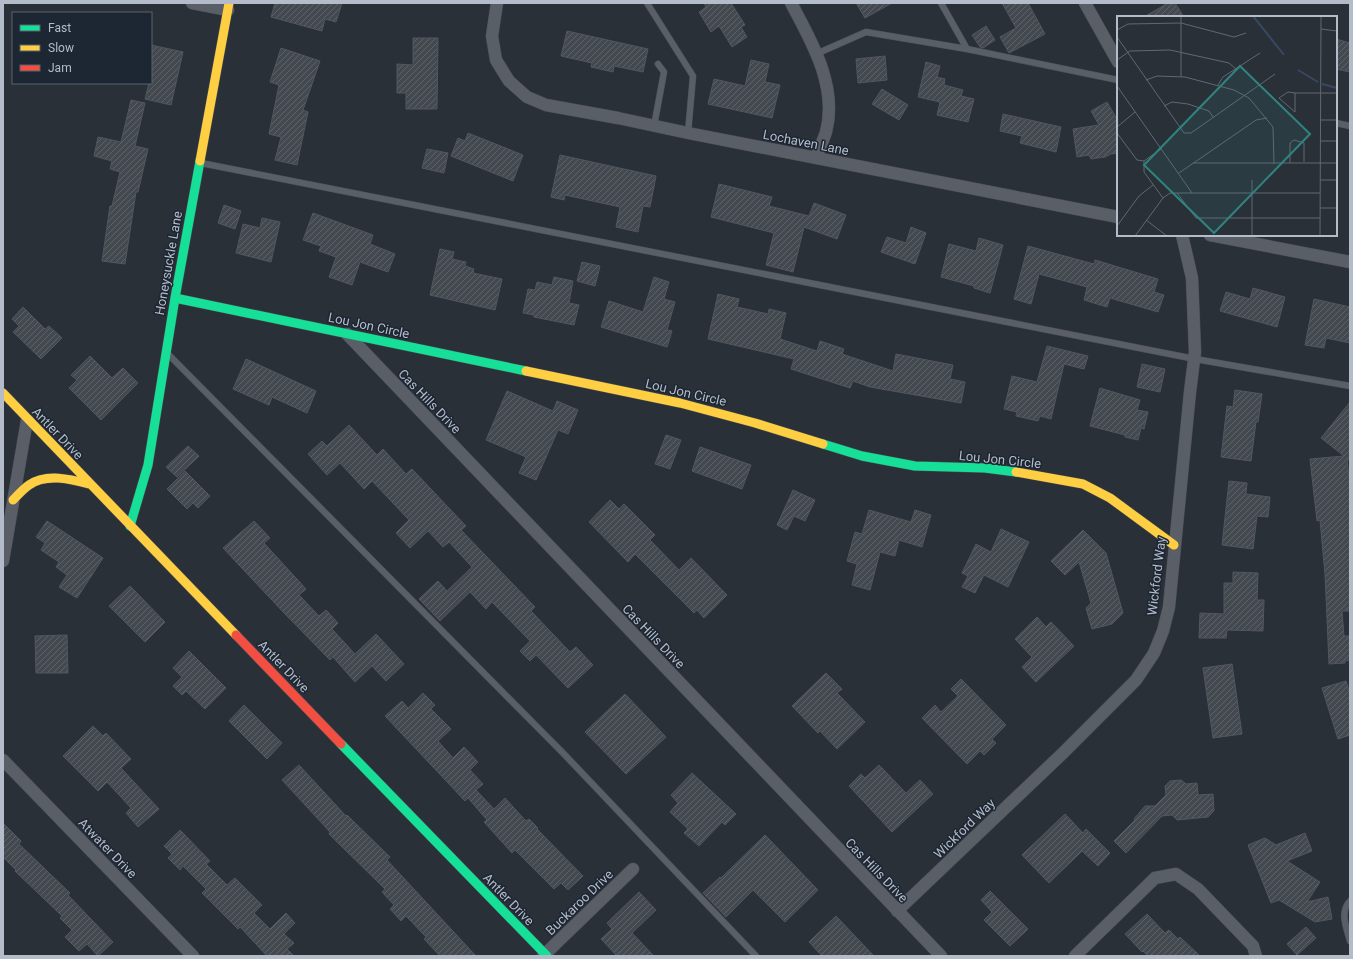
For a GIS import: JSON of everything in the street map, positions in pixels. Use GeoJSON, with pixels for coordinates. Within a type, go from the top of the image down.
{"type":"FeatureCollection","features":[{"type":"Feature","properties":{"kind":"street"},"geometry":{"type":"LineString","coordinates":[[192,3],[229,7]]}},
{"type":"Feature","properties":{"kind":"street","name":"Lochaven Lane"},"geometry":{"type":"LineString","coordinates":[[497,3],[492,36],[496,60],[509,82],[527,97],[546,105],[1117,217]]}},
{"type":"Feature","properties":{"kind":"street"},"geometry":{"type":"LineString","coordinates":[[791,3],[812,43],[827,83],[829,113],[826,133],[816,158]]}},
{"type":"Feature","properties":{"kind":"street"},"geometry":{"type":"LineString","coordinates":[[1085,3],[1117,60]]}},
{"type":"Feature","properties":{"kind":"street","name":"Honeysuckle Lane"},"geometry":{"type":"LineString","coordinates":[[130,526],[148,465],[174,298],[229,7]]}},
{"type":"Feature","properties":{"kind":"street","name":"Wickford Way"},"geometry":{"type":"LineString","coordinates":[[897,911],[1063,753],[1136,680],[1154,653],[1163,631],[1168,607],[1195,352],[1192,278],[1182,236]]}},
{"type":"Feature","properties":{"kind":"street"},"geometry":{"type":"LineString","coordinates":[[1215,236],[1350,262]]}},
{"type":"Feature","properties":{"kind":"street","name":"Lou Jon Circle"},"geometry":{"type":"LineString","coordinates":[[174,298],[680,403],[756,423],[862,456],[915,466],[985,468],[1032,474],[1083,484],[1110,498],[1174,544]]}},
{"type":"Feature","properties":{"kind":"street","name":"Cas Hills Drive"},"geometry":{"type":"LineString","coordinates":[[347,334],[941,956]]}},
{"type":"Feature","properties":{"kind":"street","name":"Antler Drive"},"geometry":{"type":"LineString","coordinates":[[3,393],[88,484],[545,955]]}},
{"type":"Feature","properties":{"kind":"street"},"geometry":{"type":"LineString","coordinates":[[3,560],[27,420]]}},
{"type":"Feature","properties":{"kind":"street"},"geometry":{"type":"LineString","coordinates":[[13,500],[30,484],[46,478],[67,478],[88,484]]}},
{"type":"Feature","properties":{"kind":"street","name":"Atwater Drive"},"geometry":{"type":"LineString","coordinates":[[3,760],[193,956]]}},
{"type":"Feature","properties":{"kind":"street","name":"Buckaroo Drive"},"geometry":{"type":"LineString","coordinates":[[545,955],[633,869]]}},
{"type":"Feature","properties":{"kind":"street"},"geometry":{"type":"LineString","coordinates":[[1075,956],[1155,878],[1176,874],[1198,889],[1253,946],[1256,956]]}},
{"type":"Feature","properties":{"kind":"lane"},"geometry":{"type":"LineString","coordinates":[[647,3],[693,76],[688,133]]}},
{"type":"Feature","properties":{"kind":"lane"},"geometry":{"type":"LineString","coordinates":[[941,3],[967,49]]}},
{"type":"Feature","properties":{"kind":"lane"},"geometry":{"type":"LineString","coordinates":[[816,54],[866,32],[967,49],[1117,80]]}},
{"type":"Feature","properties":{"kind":"lane"},"geometry":{"type":"LineString","coordinates":[[654,126],[664,72],[658,64]]}},
{"type":"Feature","properties":{"kind":"lane"},"geometry":{"type":"LineString","coordinates":[[1337,123],[1350,126]]}},
{"type":"Feature","properties":{"kind":"lane"},"geometry":{"type":"LineString","coordinates":[[200,163],[1194,359],[1350,386]]}},
{"type":"Feature","properties":{"kind":"lane"},"geometry":{"type":"LineString","coordinates":[[166,352],[563,753],[756,956]]}},
{"type":"Feature","properties":{"kind":"lane"},"geometry":{"type":"LineString","coordinates":[[1350,901],[1347,904],[1344,916],[1350,942]]}},
{"type":"Feature","properties":{"kind":"building"},"geometry":{"type":"Polygon","coordinates":[[[275,3],[342,3],[336,22],[325,19],[322,31],[271,17],[275,3]]]}},
{"type":"Feature","properties":{"kind":"building"},"geometry":{"type":"Polygon","coordinates":[[[704,3],[731,3],[745,25],[741,27],[747,37],[732,47],[719,26],[711,32],[699,12],[706,7],[704,3]]]}},
{"type":"Feature","properties":{"kind":"building"},"geometry":{"type":"Polygon","coordinates":[[[856,3],[892,3],[865,18],[856,3]]]}},
{"type":"Feature","properties":{"kind":"building"},"geometry":{"type":"Polygon","coordinates":[[[1002,3],[1028,3],[1045,34],[1009,53],[1000,37],[1016,28],[1002,3]]]}},
{"type":"Feature","properties":{"kind":"building"},"geometry":{"type":"Polygon","coordinates":[[[1168,3],[1175,3],[1183,16],[1146,16],[1168,3]]]}},
{"type":"Feature","properties":{"kind":"building"},"geometry":{"type":"Polygon","coordinates":[[[986,26],[995,40],[983,48],[980,47],[972,35],[986,26]]]}},
{"type":"Feature","properties":{"kind":"building"},"geometry":{"type":"Polygon","coordinates":[[[567,31],[648,49],[643,72],[614,66],[613,72],[591,67],[592,63],[561,56],[567,31]]]}},
{"type":"Feature","properties":{"kind":"building"},"geometry":{"type":"Polygon","coordinates":[[[413,38],[438,38],[437,109],[406,109],[406,93],[397,93],[397,64],[413,65],[413,38]]]}},
{"type":"Feature","properties":{"kind":"building"},"geometry":{"type":"Polygon","coordinates":[[[1337,39],[1350,43],[1350,72],[1337,69],[1337,39]]]}},
{"type":"Feature","properties":{"kind":"building"},"geometry":{"type":"Polygon","coordinates":[[[152,45],[183,52],[171,105],[145,99],[149,84],[152,84],[152,45]]]}},
{"type":"Feature","properties":{"kind":"building"},"geometry":{"type":"Polygon","coordinates":[[[281,48],[320,61],[303,110],[308,112],[297,165],[275,160],[281,137],[269,134],[279,85],[270,82],[281,48]]]}},
{"type":"Feature","properties":{"kind":"building"},"geometry":{"type":"Polygon","coordinates":[[[885,56],[887,80],[858,83],[856,59],[885,56]]]}},
{"type":"Feature","properties":{"kind":"building"},"geometry":{"type":"Polygon","coordinates":[[[751,60],[769,64],[765,82],[780,85],[772,118],[708,104],[714,79],[745,86],[751,60]]]}},
{"type":"Feature","properties":{"kind":"building"},"geometry":{"type":"Polygon","coordinates":[[[926,62],[940,66],[937,77],[945,79],[944,85],[963,90],[961,96],[974,99],[968,122],[937,115],[940,102],[918,97],[926,62]]]}},
{"type":"Feature","properties":{"kind":"building"},"geometry":{"type":"Polygon","coordinates":[[[882,89],[908,105],[899,120],[872,104],[882,89]]]}},
{"type":"Feature","properties":{"kind":"building"},"geometry":{"type":"Polygon","coordinates":[[[131,100],[145,103],[135,146],[148,149],[138,192],[136,192],[125,264],[102,261],[110,206],[112,206],[120,172],[110,169],[112,161],[94,156],[98,137],[121,142],[131,100]]]}},
{"type":"Feature","properties":{"kind":"building"},"geometry":{"type":"Polygon","coordinates":[[[1107,102],[1117,119],[1117,153],[1091,159],[1089,155],[1077,157],[1073,129],[1099,125],[1091,111],[1107,102]]]}},
{"type":"Feature","properties":{"kind":"building"},"geometry":{"type":"Polygon","coordinates":[[[1003,114],[1061,127],[1056,152],[1020,143],[1022,136],[1000,131],[1003,114]]]}},
{"type":"Feature","properties":{"kind":"building"},"geometry":{"type":"Polygon","coordinates":[[[468,133],[523,155],[513,181],[451,156],[458,138],[465,141],[468,133]]]}},
{"type":"Feature","properties":{"kind":"building"},"geometry":{"type":"Polygon","coordinates":[[[427,149],[448,153],[444,173],[422,168],[427,149]]]}},
{"type":"Feature","properties":{"kind":"building"},"geometry":{"type":"Polygon","coordinates":[[[560,155],[656,176],[650,207],[643,206],[638,232],[616,227],[620,207],[565,195],[564,200],[551,197],[560,155]]]}},
{"type":"Feature","properties":{"kind":"building"},"geometry":{"type":"Polygon","coordinates":[[[719,184],[772,197],[769,206],[809,216],[814,203],[846,215],[837,239],[804,227],[793,272],[766,265],[774,233],[711,217],[719,184]]]}},
{"type":"Feature","properties":{"kind":"building"},"geometry":{"type":"Polygon","coordinates":[[[224,205],[241,211],[235,229],[218,223],[224,205]]]}},
{"type":"Feature","properties":{"kind":"building"},"geometry":{"type":"Polygon","coordinates":[[[313,213],[373,235],[370,244],[395,254],[388,272],[360,262],[352,285],[329,277],[336,257],[319,251],[321,246],[303,240],[313,213]]]}},
{"type":"Feature","properties":{"kind":"building"},"geometry":{"type":"Polygon","coordinates":[[[262,218],[280,222],[271,262],[236,253],[243,224],[260,228],[262,218]]]}},
{"type":"Feature","properties":{"kind":"building"},"geometry":{"type":"Polygon","coordinates":[[[911,227],[926,233],[915,264],[881,252],[887,237],[906,243],[911,227]]]}},
{"type":"Feature","properties":{"kind":"building"},"geometry":{"type":"Polygon","coordinates":[[[979,238],[1003,245],[990,293],[974,288],[974,286],[941,277],[949,244],[976,251],[979,238]]]}},
{"type":"Feature","properties":{"kind":"building"},"geometry":{"type":"Polygon","coordinates":[[[1028,246],[1094,264],[1095,260],[1158,279],[1154,292],[1164,295],[1158,312],[1110,298],[1107,307],[1084,300],[1087,287],[1039,274],[1031,304],[1014,299],[1028,246]]]}},
{"type":"Feature","properties":{"kind":"building"},"geometry":{"type":"Polygon","coordinates":[[[440,249],[454,252],[452,259],[466,262],[465,266],[474,269],[473,273],[502,279],[495,310],[430,295],[440,249]]]}},
{"type":"Feature","properties":{"kind":"building"},"geometry":{"type":"Polygon","coordinates":[[[582,262],[600,266],[595,286],[577,281],[582,262]]]}},
{"type":"Feature","properties":{"kind":"building"},"geometry":{"type":"Polygon","coordinates":[[[554,277],[573,281],[569,303],[579,305],[574,325],[534,317],[534,315],[523,313],[528,289],[535,290],[537,282],[552,285],[554,277]]]}},
{"type":"Feature","properties":{"kind":"building"},"geometry":{"type":"Polygon","coordinates":[[[654,277],[669,282],[664,299],[675,302],[667,330],[672,331],[667,347],[601,327],[609,301],[643,312],[654,277]]]}},
{"type":"Feature","properties":{"kind":"building"},"geometry":{"type":"Polygon","coordinates":[[[1253,288],[1285,297],[1277,327],[1220,311],[1226,292],[1250,299],[1253,288]]]}},
{"type":"Feature","properties":{"kind":"building"},"geometry":{"type":"Polygon","coordinates":[[[718,294],[739,299],[737,307],[768,314],[769,309],[786,313],[780,339],[817,351],[820,341],[844,349],[842,354],[893,371],[896,354],[953,365],[950,379],[965,382],[961,403],[870,387],[853,381],[850,388],[791,369],[794,359],[708,339],[718,294]]]}},
{"type":"Feature","properties":{"kind":"building"},"geometry":{"type":"Polygon","coordinates":[[[1314,299],[1350,307],[1350,343],[1326,338],[1324,348],[1305,345],[1314,299]]]}},
{"type":"Feature","properties":{"kind":"building"},"geometry":{"type":"Polygon","coordinates":[[[23,307],[45,329],[49,326],[62,338],[41,359],[13,332],[19,326],[12,319],[23,307]]]}},
{"type":"Feature","properties":{"kind":"building"},"geometry":{"type":"Polygon","coordinates":[[[1047,346],[1088,356],[1084,369],[1064,364],[1051,419],[1040,416],[1038,421],[1016,416],[1017,412],[1004,409],[1012,376],[1037,382],[1047,346]]]}},
{"type":"Feature","properties":{"kind":"building"},"geometry":{"type":"Polygon","coordinates":[[[90,356],[112,378],[123,368],[138,383],[101,420],[69,388],[77,380],[71,375],[90,356]]]}},
{"type":"Feature","properties":{"kind":"building"},"geometry":{"type":"Polygon","coordinates":[[[246,359],[316,391],[307,413],[272,397],[269,405],[233,389],[246,359]]]}},
{"type":"Feature","properties":{"kind":"building"},"geometry":{"type":"Polygon","coordinates":[[[1142,364],[1165,369],[1160,392],[1137,387],[1142,364]]]}},
{"type":"Feature","properties":{"kind":"building"},"geometry":{"type":"Polygon","coordinates":[[[1100,388],[1140,400],[1137,410],[1148,412],[1144,429],[1141,428],[1138,440],[1090,426],[1100,388]]]}},
{"type":"Feature","properties":{"kind":"building"},"geometry":{"type":"Polygon","coordinates":[[[1235,390],[1262,394],[1258,422],[1256,422],[1251,461],[1221,457],[1227,406],[1233,407],[1235,390]]]}},
{"type":"Feature","properties":{"kind":"building"},"geometry":{"type":"Polygon","coordinates":[[[507,391],[553,411],[557,401],[578,410],[568,434],[558,430],[536,480],[519,473],[526,457],[486,440],[507,391]]]}},
{"type":"Feature","properties":{"kind":"building"},"geometry":{"type":"Polygon","coordinates":[[[1350,402],[1350,461],[1347,459],[1350,486],[1350,611],[1342,611],[1344,636],[1350,636],[1350,660],[1345,661],[1345,663],[1329,664],[1325,574],[1320,520],[1317,521],[1310,459],[1344,456],[1321,438],[1350,402]]]}},
{"type":"Feature","properties":{"kind":"building"},"geometry":{"type":"Polygon","coordinates":[[[349,425],[377,455],[383,449],[406,474],[412,469],[466,526],[461,530],[535,607],[531,611],[570,652],[576,647],[593,665],[568,688],[536,655],[530,661],[520,651],[530,641],[492,602],[486,609],[470,592],[440,621],[419,599],[438,581],[447,591],[472,567],[449,542],[443,547],[428,531],[410,548],[396,533],[409,520],[372,481],[364,489],[340,463],[327,475],[308,454],[322,441],[327,446],[349,425]]]}},
{"type":"Feature","properties":{"kind":"building"},"geometry":{"type":"Polygon","coordinates":[[[666,435],[681,440],[670,469],[655,464],[666,435]]]}},
{"type":"Feature","properties":{"kind":"building"},"geometry":{"type":"Polygon","coordinates":[[[188,446],[199,456],[177,477],[166,467],[188,446]]]}},
{"type":"Feature","properties":{"kind":"building"},"geometry":{"type":"Polygon","coordinates":[[[700,447],[751,465],[742,489],[692,471],[700,447]]]}},
{"type":"Feature","properties":{"kind":"building"},"geometry":{"type":"Polygon","coordinates":[[[185,471],[210,496],[198,508],[193,503],[187,509],[167,489],[185,471]]]}},
{"type":"Feature","properties":{"kind":"building"},"geometry":{"type":"Polygon","coordinates":[[[1229,481],[1247,483],[1246,494],[1270,497],[1268,517],[1257,516],[1253,549],[1222,545],[1229,481]]]}},
{"type":"Feature","properties":{"kind":"building"},"geometry":{"type":"Polygon","coordinates":[[[793,490],[815,500],[805,521],[794,516],[787,530],[777,525],[793,490]]]}},
{"type":"Feature","properties":{"kind":"building"},"geometry":{"type":"Polygon","coordinates":[[[610,500],[619,509],[624,504],[655,535],[650,540],[679,570],[691,558],[727,595],[704,618],[697,610],[694,613],[635,554],[628,562],[589,522],[610,500]]]}},
{"type":"Feature","properties":{"kind":"building"},"geometry":{"type":"Polygon","coordinates":[[[869,510],[911,522],[915,510],[931,515],[922,547],[899,540],[895,556],[880,552],[870,590],[852,585],[857,564],[847,561],[855,532],[862,534],[869,510]]]}},
{"type":"Feature","properties":{"kind":"building"},"geometry":{"type":"Polygon","coordinates":[[[47,521],[103,558],[77,598],[59,587],[67,575],[56,567],[59,562],[41,550],[45,543],[36,537],[47,521]]]}},
{"type":"Feature","properties":{"kind":"building"},"geometry":{"type":"Polygon","coordinates":[[[254,521],[270,538],[264,543],[306,589],[299,595],[319,616],[326,610],[338,623],[332,629],[355,654],[376,634],[404,664],[386,681],[372,666],[355,682],[333,657],[330,660],[223,548],[254,521]]]}},
{"type":"Feature","properties":{"kind":"building"},"geometry":{"type":"Polygon","coordinates":[[[1001,529],[1029,542],[1008,587],[984,575],[975,593],[962,587],[968,576],[962,573],[976,544],[991,552],[1001,529]]]}},
{"type":"Feature","properties":{"kind":"building"},"geometry":{"type":"Polygon","coordinates":[[[1083,530],[1106,553],[1123,613],[1112,624],[1092,629],[1086,608],[1091,603],[1079,562],[1065,575],[1051,561],[1083,530]]]}},
{"type":"Feature","properties":{"kind":"building"},"geometry":{"type":"Polygon","coordinates":[[[1233,572],[1258,573],[1257,600],[1264,600],[1263,631],[1227,630],[1226,638],[1199,638],[1200,613],[1224,614],[1224,583],[1233,583],[1233,572]]]}},
{"type":"Feature","properties":{"kind":"building"},"geometry":{"type":"Polygon","coordinates":[[[130,586],[165,622],[145,642],[109,606],[130,586]]]}},
{"type":"Feature","properties":{"kind":"building"},"geometry":{"type":"Polygon","coordinates":[[[1037,617],[1046,627],[1051,622],[1074,646],[1036,682],[1022,667],[1032,657],[1015,639],[1037,617]]]}},
{"type":"Feature","properties":{"kind":"building"},"geometry":{"type":"Polygon","coordinates":[[[67,635],[68,673],[36,673],[35,636],[67,635]]]}},
{"type":"Feature","properties":{"kind":"building"},"geometry":{"type":"Polygon","coordinates":[[[189,651],[226,688],[205,709],[186,691],[182,695],[173,686],[182,677],[173,668],[189,651]]]}},
{"type":"Feature","properties":{"kind":"building"},"geometry":{"type":"Polygon","coordinates":[[[1232,664],[1242,734],[1213,738],[1203,668],[1232,664]]]}},
{"type":"Feature","properties":{"kind":"building"},"geometry":{"type":"Polygon","coordinates":[[[826,673],[842,689],[837,693],[865,722],[837,749],[820,731],[818,733],[792,706],[826,673]]]}},
{"type":"Feature","properties":{"kind":"building"},"geometry":{"type":"Polygon","coordinates":[[[961,679],[1006,725],[992,739],[996,743],[984,755],[980,751],[967,764],[922,718],[935,705],[941,712],[958,696],[951,689],[961,679]]]}},
{"type":"Feature","properties":{"kind":"building"},"geometry":{"type":"Polygon","coordinates":[[[1346,681],[1350,693],[1350,735],[1338,739],[1322,688],[1346,681]]]}},
{"type":"Feature","properties":{"kind":"building"},"geometry":{"type":"Polygon","coordinates":[[[423,693],[435,705],[431,709],[451,729],[438,741],[453,758],[464,747],[478,762],[470,770],[483,784],[476,790],[494,809],[505,798],[526,821],[529,819],[538,828],[537,829],[583,876],[568,890],[561,883],[554,889],[515,850],[512,853],[484,822],[487,820],[468,798],[465,801],[385,716],[402,701],[408,708],[423,693]]]}},
{"type":"Feature","properties":{"kind":"building"},"geometry":{"type":"Polygon","coordinates":[[[625,694],[666,737],[626,774],[585,732],[625,694]]]}},
{"type":"Feature","properties":{"kind":"building"},"geometry":{"type":"Polygon","coordinates":[[[244,705],[282,743],[267,759],[229,721],[244,705]]]}},
{"type":"Feature","properties":{"kind":"building"},"geometry":{"type":"Polygon","coordinates":[[[93,726],[103,736],[106,733],[131,759],[121,768],[159,809],[138,827],[126,813],[131,808],[107,782],[98,791],[63,756],[93,726]]]}},
{"type":"Feature","properties":{"kind":"building"},"geometry":{"type":"Polygon","coordinates":[[[299,765],[346,816],[347,815],[390,857],[387,860],[476,956],[440,956],[424,939],[426,937],[406,916],[401,921],[390,909],[394,905],[382,892],[385,889],[329,834],[330,832],[282,780],[299,765]]]}},
{"type":"Feature","properties":{"kind":"building"},"geometry":{"type":"Polygon","coordinates":[[[879,765],[906,793],[920,780],[933,794],[892,832],[849,786],[861,774],[865,778],[879,765]]]}},
{"type":"Feature","properties":{"kind":"building"},"geometry":{"type":"Polygon","coordinates":[[[692,773],[736,814],[725,825],[722,822],[699,846],[684,833],[688,829],[670,812],[678,803],[671,795],[692,773]]]}},
{"type":"Feature","properties":{"kind":"building"},"geometry":{"type":"Polygon","coordinates":[[[1181,780],[1186,784],[1197,783],[1198,795],[1213,794],[1214,811],[1208,817],[1177,820],[1172,815],[1162,816],[1126,853],[1114,841],[1135,820],[1134,819],[1145,806],[1155,806],[1166,795],[1165,786],[1170,781],[1181,780]]]}},
{"type":"Feature","properties":{"kind":"building"},"geometry":{"type":"Polygon","coordinates":[[[1065,814],[1083,833],[1086,829],[1110,853],[1098,866],[1082,851],[1049,883],[1022,855],[1065,814]]]}},
{"type":"Feature","properties":{"kind":"building"},"geometry":{"type":"Polygon","coordinates":[[[3,823],[21,841],[19,844],[70,893],[68,895],[113,942],[98,956],[87,944],[79,951],[65,937],[72,930],[60,918],[62,916],[15,871],[16,870],[3,857],[3,823]]]}},
{"type":"Feature","properties":{"kind":"building"},"geometry":{"type":"Polygon","coordinates":[[[180,830],[210,861],[206,864],[227,885],[235,878],[262,905],[254,913],[270,929],[286,913],[295,923],[284,934],[294,943],[287,949],[294,956],[267,956],[240,927],[238,929],[202,893],[206,889],[183,866],[180,870],[168,858],[172,854],[164,846],[180,830]]]}},
{"type":"Feature","properties":{"kind":"building"},"geometry":{"type":"Polygon","coordinates":[[[1305,833],[1312,851],[1287,861],[1320,882],[1307,902],[1328,897],[1332,919],[1315,922],[1279,900],[1271,903],[1248,845],[1265,838],[1276,845],[1305,833]]]}},
{"type":"Feature","properties":{"kind":"building"},"geometry":{"type":"Polygon","coordinates":[[[765,835],[818,890],[785,922],[753,890],[726,917],[703,893],[720,877],[721,878],[765,835]]]}},
{"type":"Feature","properties":{"kind":"building"},"geometry":{"type":"Polygon","coordinates":[[[990,891],[1028,929],[1010,946],[984,920],[992,912],[981,900],[990,891]]]}},
{"type":"Feature","properties":{"kind":"building"},"geometry":{"type":"Polygon","coordinates":[[[639,892],[656,910],[632,933],[654,956],[617,956],[601,939],[612,929],[607,923],[639,892]]]}},
{"type":"Feature","properties":{"kind":"building"},"geometry":{"type":"Polygon","coordinates":[[[1147,914],[1165,933],[1169,930],[1178,939],[1180,937],[1200,956],[1148,956],[1143,951],[1142,952],[1125,934],[1147,914]]]}},
{"type":"Feature","properties":{"kind":"building"},"geometry":{"type":"Polygon","coordinates":[[[836,916],[874,956],[822,956],[809,942],[836,916]]]}},
{"type":"Feature","properties":{"kind":"building"},"geometry":{"type":"Polygon","coordinates":[[[1306,927],[1316,938],[1297,955],[1287,944],[1306,927]]]}},
{"type":"Feature","properties":{"kind":"traffic: fast"},"geometry":{"type":"LineString","coordinates":[[130,526],[148,465],[175,298],[200,161]]}},
{"type":"Feature","properties":{"kind":"traffic: fast"},"geometry":{"type":"LineString","coordinates":[[175,298],[526,371]]}},
{"type":"Feature","properties":{"kind":"traffic: fast"},"geometry":{"type":"LineString","coordinates":[[823,444],[862,456],[915,466],[985,468],[1016,472]]}},
{"type":"Feature","properties":{"kind":"traffic: fast"},"geometry":{"type":"LineString","coordinates":[[341,744],[547,956]]}},
{"type":"Feature","properties":{"kind":"traffic: slow"},"geometry":{"type":"LineString","coordinates":[[200,161],[229,3]]}},
{"type":"Feature","properties":{"kind":"traffic: slow"},"geometry":{"type":"LineString","coordinates":[[526,371],[680,403],[755,423],[823,444]]}},
{"type":"Feature","properties":{"kind":"traffic: slow"},"geometry":{"type":"LineString","coordinates":[[3,393],[236,635]]}},
{"type":"Feature","properties":{"kind":"traffic: slow"},"geometry":{"type":"LineString","coordinates":[[1016,472],[1083,484],[1110,498],[1174,545]]}},
{"type":"Feature","properties":{"kind":"traffic: slow"},"geometry":{"type":"LineString","coordinates":[[13,500],[29,485],[43,479],[58,478],[89,484]]}},
{"type":"Feature","properties":{"kind":"traffic: jam"},"geometry":{"type":"LineString","coordinates":[[236,635],[341,744]]}}]}
